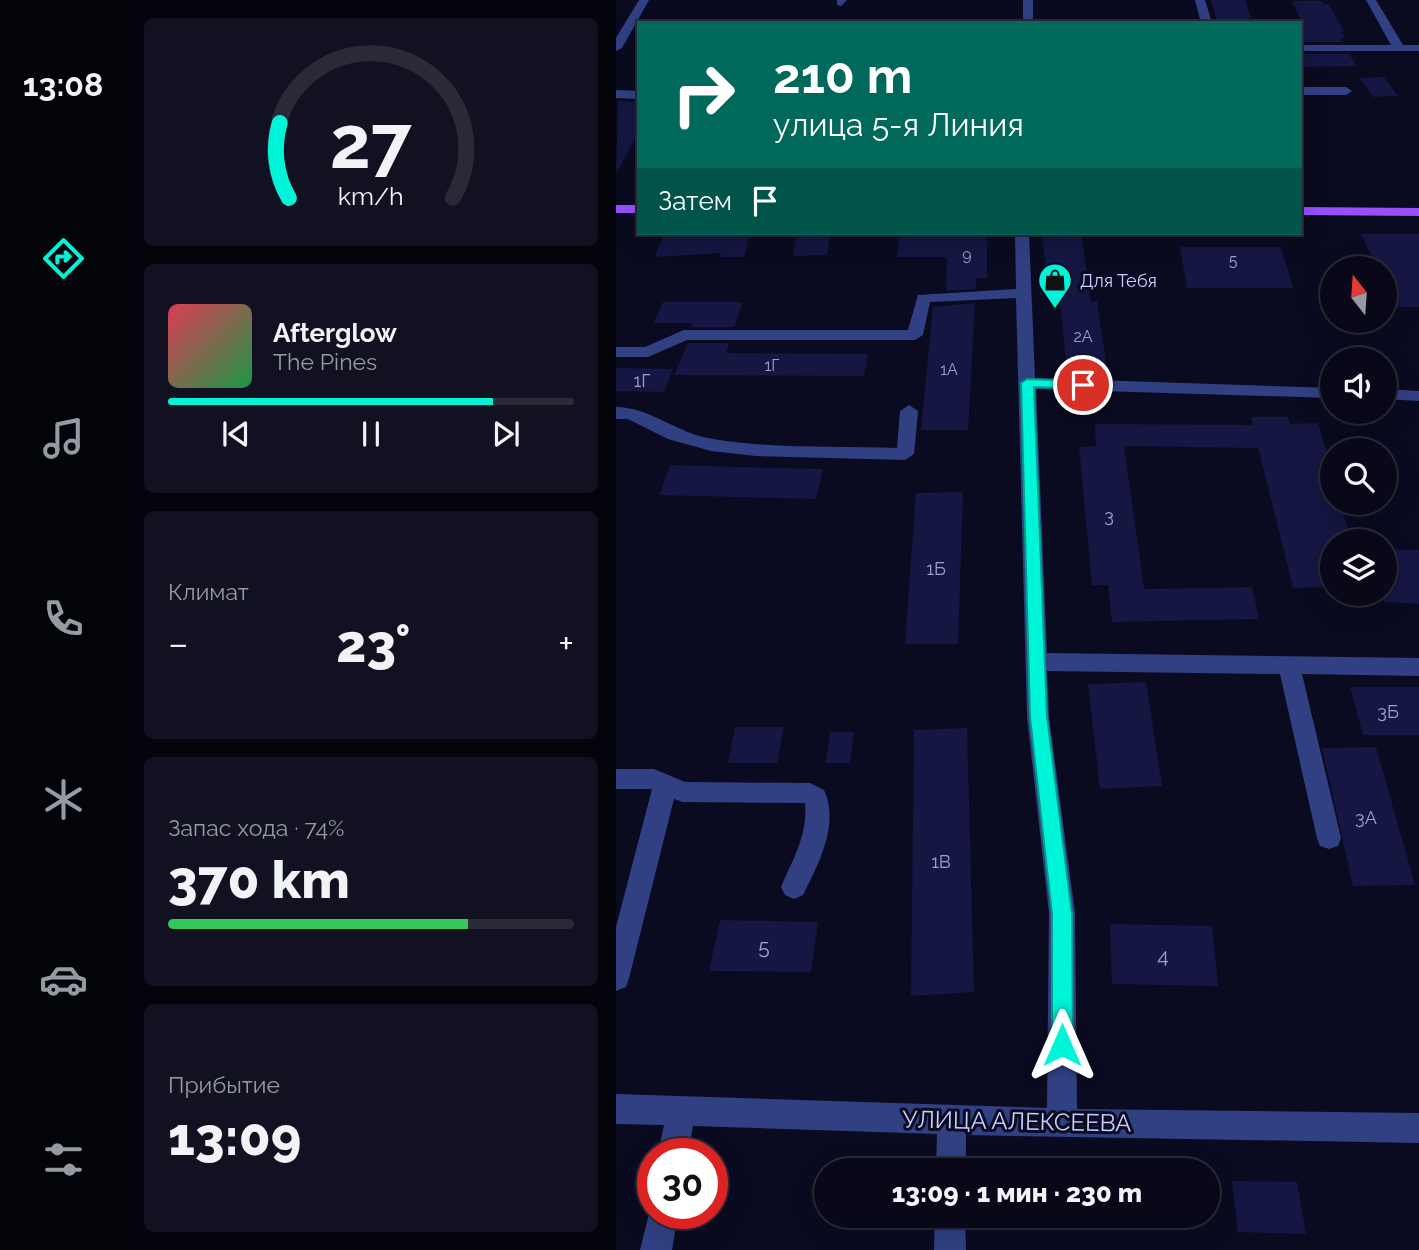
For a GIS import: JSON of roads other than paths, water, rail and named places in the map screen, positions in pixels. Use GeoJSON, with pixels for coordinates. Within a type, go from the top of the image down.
{"type":"FeatureCollection","features":[{"type":"Feature","properties":{"kind":"main road"},"geometry":{"type":"LineString","coordinates":[[616,209],[637,209]]}},
{"type":"Feature","properties":{"kind":"main road"},"geometry":{"type":"LineString","coordinates":[[1302,211],[1419,212]]}},
{"type":"Feature","properties":{"kind":"street"},"geometry":{"type":"LineString","coordinates":[[619,46],[644,0]]}},
{"type":"Feature","properties":{"kind":"street"},"geometry":{"type":"LineString","coordinates":[[1028,0],[1028,21]]}},
{"type":"Feature","properties":{"kind":"street"},"geometry":{"type":"LineString","coordinates":[[1200,0],[1206,21]]}},
{"type":"Feature","properties":{"kind":"street"},"geometry":{"type":"LineString","coordinates":[[1371,0],[1399,48]]}},
{"type":"Feature","properties":{"kind":"street"},"geometry":{"type":"LineString","coordinates":[[1302,48],[1419,48]]}},
{"type":"Feature","properties":{"kind":"street"},"geometry":{"type":"LineString","coordinates":[[1302,91],[1346,91]]}},
{"type":"Feature","properties":{"kind":"street"},"geometry":{"type":"LineString","coordinates":[[616,94],[637,95]]}},
{"type":"Feature","properties":{"kind":"street"},"geometry":{"type":"LineString","coordinates":[[1022,235],[1038,717],[1062,914],[1062,1123]]}},
{"type":"Feature","properties":{"kind":"street"},"geometry":{"type":"LineString","coordinates":[[616,352],[648,352],[684,335],[915,335],[923,298],[1024,293]]}},
{"type":"Feature","properties":{"kind":"street"},"geometry":{"type":"LineString","coordinates":[[1027,383],[1320,393]]}},
{"type":"Feature","properties":{"kind":"street"},"geometry":{"type":"LineString","coordinates":[[1397,395],[1419,396]]}},
{"type":"Feature","properties":{"kind":"street"},"geometry":{"type":"LineString","coordinates":[[616,413],[631,413],[674,435],[711,444],[783,452],[905,454],[909,411]]}},
{"type":"Feature","properties":{"kind":"street"},"geometry":{"type":"LineString","coordinates":[[1036,662],[1419,667]]}},
{"type":"Feature","properties":{"kind":"street"},"geometry":{"type":"LineString","coordinates":[[1289,664],[1329,838]]}},
{"type":"Feature","properties":{"kind":"street"},"geometry":{"type":"LineString","coordinates":[[616,779],[654,779],[683,792],[810,793],[816,797],[819,811],[815,839],[794,887]]}},
{"type":"Feature","properties":{"kind":"street"},"geometry":{"type":"LineString","coordinates":[[618,962],[666,783]]}},
{"type":"Feature","properties":{"kind":"street","name":"УЛИЦА АЛЕКСЕЕВА"},"geometry":{"type":"LineString","coordinates":[[616,1109],[1062,1123],[1419,1128]]}},
{"type":"Feature","properties":{"kind":"street"},"geometry":{"type":"LineString","coordinates":[[676,1138],[681,1111]]}},
{"type":"Feature","properties":{"kind":"street"},"geometry":{"type":"LineString","coordinates":[[951,1158],[952,1120]]}},
{"type":"Feature","properties":{"kind":"street"},"geometry":{"type":"LineString","coordinates":[[950,1228],[950,1250]]}},
{"type":"Feature","properties":{"kind":"street"},"geometry":{"type":"LineString","coordinates":[[656,1250],[660,1229]]}},
{"type":"Feature","properties":{"kind":"place","name":"Для Тебя"},"geometry":{"type":"Point","coordinates":[1055,310]}}]}
